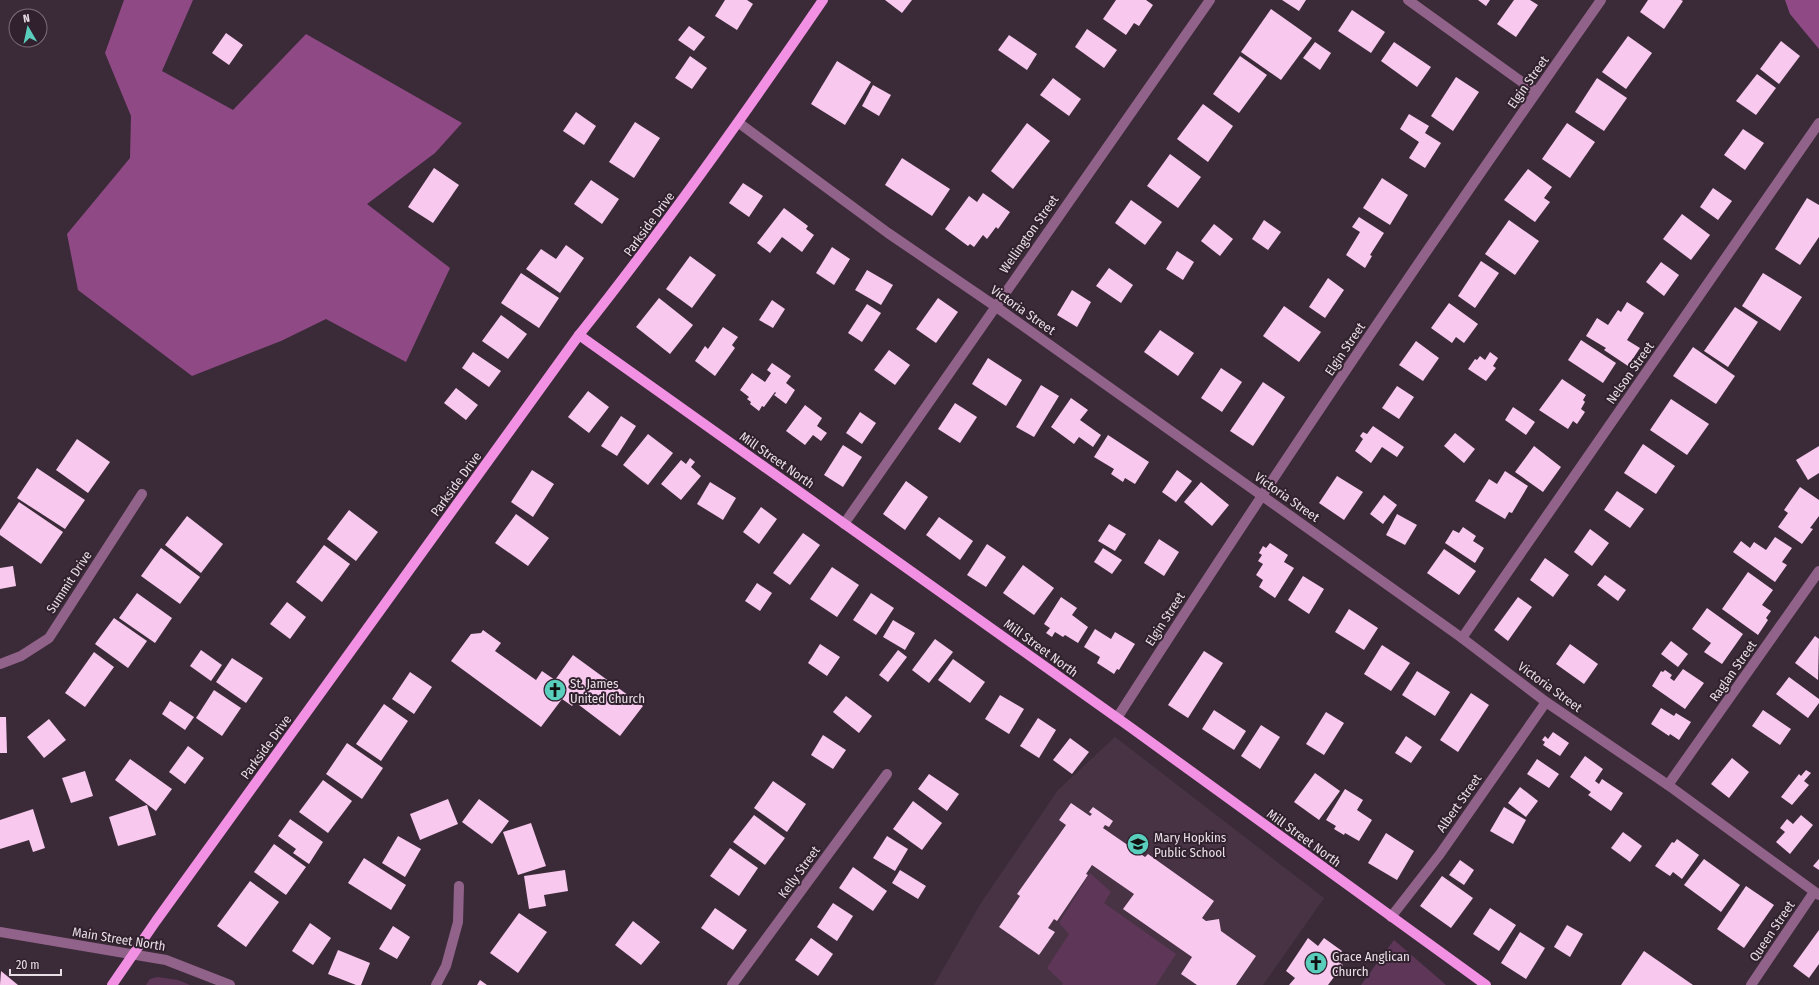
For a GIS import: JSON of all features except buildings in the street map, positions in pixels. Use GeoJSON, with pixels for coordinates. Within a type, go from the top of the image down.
{"type":"FeatureCollection","features":[{"type":"Feature","properties":{"kind":"main road","name":"Parkside Drive"},"geometry":{"type":"LineString","coordinates":[[112,985],[579,335],[626,276],[739,123],[823,0]]}},
{"type":"Feature","properties":{"kind":"main road","name":"Mill Street North"},"geometry":{"type":"LineString","coordinates":[[579,335],[1117,718],[1486,985]]}},
{"type":"Feature","properties":{"kind":"street","name":"Wellington Street"},"geometry":{"type":"LineString","coordinates":[[844,524],[1210,0]]}},
{"type":"Feature","properties":{"kind":"street"},"geometry":{"type":"LineString","coordinates":[[1408,0],[1536,92]]}},
{"type":"Feature","properties":{"kind":"street","name":"Elgin Street"},"geometry":{"type":"LineString","coordinates":[[1117,718],[1261,495],[1536,92],[1601,0]]}},
{"type":"Feature","properties":{"kind":"street","name":"Nelson Street"},"geometry":{"type":"LineString","coordinates":[[1462,638],[1819,122]]}},
{"type":"Feature","properties":{"kind":"street","name":"Victoria Street"},"geometry":{"type":"LineString","coordinates":[[739,123],[888,233],[995,306],[1462,638],[1546,702],[1668,785],[1817,893]]}},
{"type":"Feature","properties":{"kind":"street","name":"Summit Drive"},"geometry":{"type":"LineString","coordinates":[[0,664],[21,656],[49,638],[142,494]]}},
{"type":"Feature","properties":{"kind":"street","name":"Raglan Street"},"geometry":{"type":"LineString","coordinates":[[1668,785],[1819,571]]}},
{"type":"Feature","properties":{"kind":"street","name":"Albert Street"},"geometry":{"type":"LineString","coordinates":[[1391,917],[1440,854],[1546,702]]}},
{"type":"Feature","properties":{"kind":"street","name":"Kelly Street"},"geometry":{"type":"LineString","coordinates":[[732,985],[886,774]]}},
{"type":"Feature","properties":{"kind":"street"},"geometry":{"type":"LineString","coordinates":[[436,985],[446,966],[458,922],[459,886]]}},
{"type":"Feature","properties":{"kind":"street","name":"Queen Street"},"geometry":{"type":"LineString","coordinates":[[1751,985],[1817,893]]}},
{"type":"Feature","properties":{"kind":"street","name":"Main Street North"},"geometry":{"type":"LineString","coordinates":[[0,932],[166,960],[230,985]]}},
{"type":"Feature","properties":{"kind":"shaded area"},"geometry":{"type":"Polygon","coordinates":[[[124,0],[193,0],[162,71],[233,110],[306,34],[462,123],[435,153],[367,204],[450,268],[406,362],[326,319],[281,341],[192,376],[78,290],[67,234],[130,158],[131,116],[105,53],[124,0]]]}},
{"type":"Feature","properties":{"kind":"shaded area"},"geometry":{"type":"Polygon","coordinates":[[[1785,0],[1819,0],[1819,49],[1790,14],[1785,0]]]}},
{"type":"Feature","properties":{"kind":"shaded area","name":"Mary Hopkins Public School"},"geometry":{"type":"Polygon","coordinates":[[[1115,737],[1324,898],[1263,985],[934,985],[981,903],[1058,790],[1115,737]]]}},
{"type":"Feature","properties":{"kind":"shaded area"},"geometry":{"type":"Polygon","coordinates":[[[1090,873],[1111,892],[1104,903],[1176,954],[1156,985],[1062,985],[1063,983],[1047,968],[1069,934],[1059,923],[1090,873]]]}},
{"type":"Feature","properties":{"kind":"shaded area"},"geometry":{"type":"Polygon","coordinates":[[[1394,940],[1446,985],[1361,985],[1394,940]]]}},
{"type":"Feature","properties":{"kind":"shaded area"},"geometry":{"type":"Polygon","coordinates":[[[157,977],[178,980],[190,985],[146,985],[150,979],[157,977]]]}},
{"type":"Feature","properties":{"kind":"place","name":"St. James United Church"},"geometry":{"type":"Point","coordinates":[555,690]}},
{"type":"Feature","properties":{"kind":"place","name":"Mary Hopkins Public School"},"geometry":{"type":"Point","coordinates":[1138,844]}},
{"type":"Feature","properties":{"kind":"place","name":"Grace Anglican Church"},"geometry":{"type":"Point","coordinates":[1316,963]}}]}
